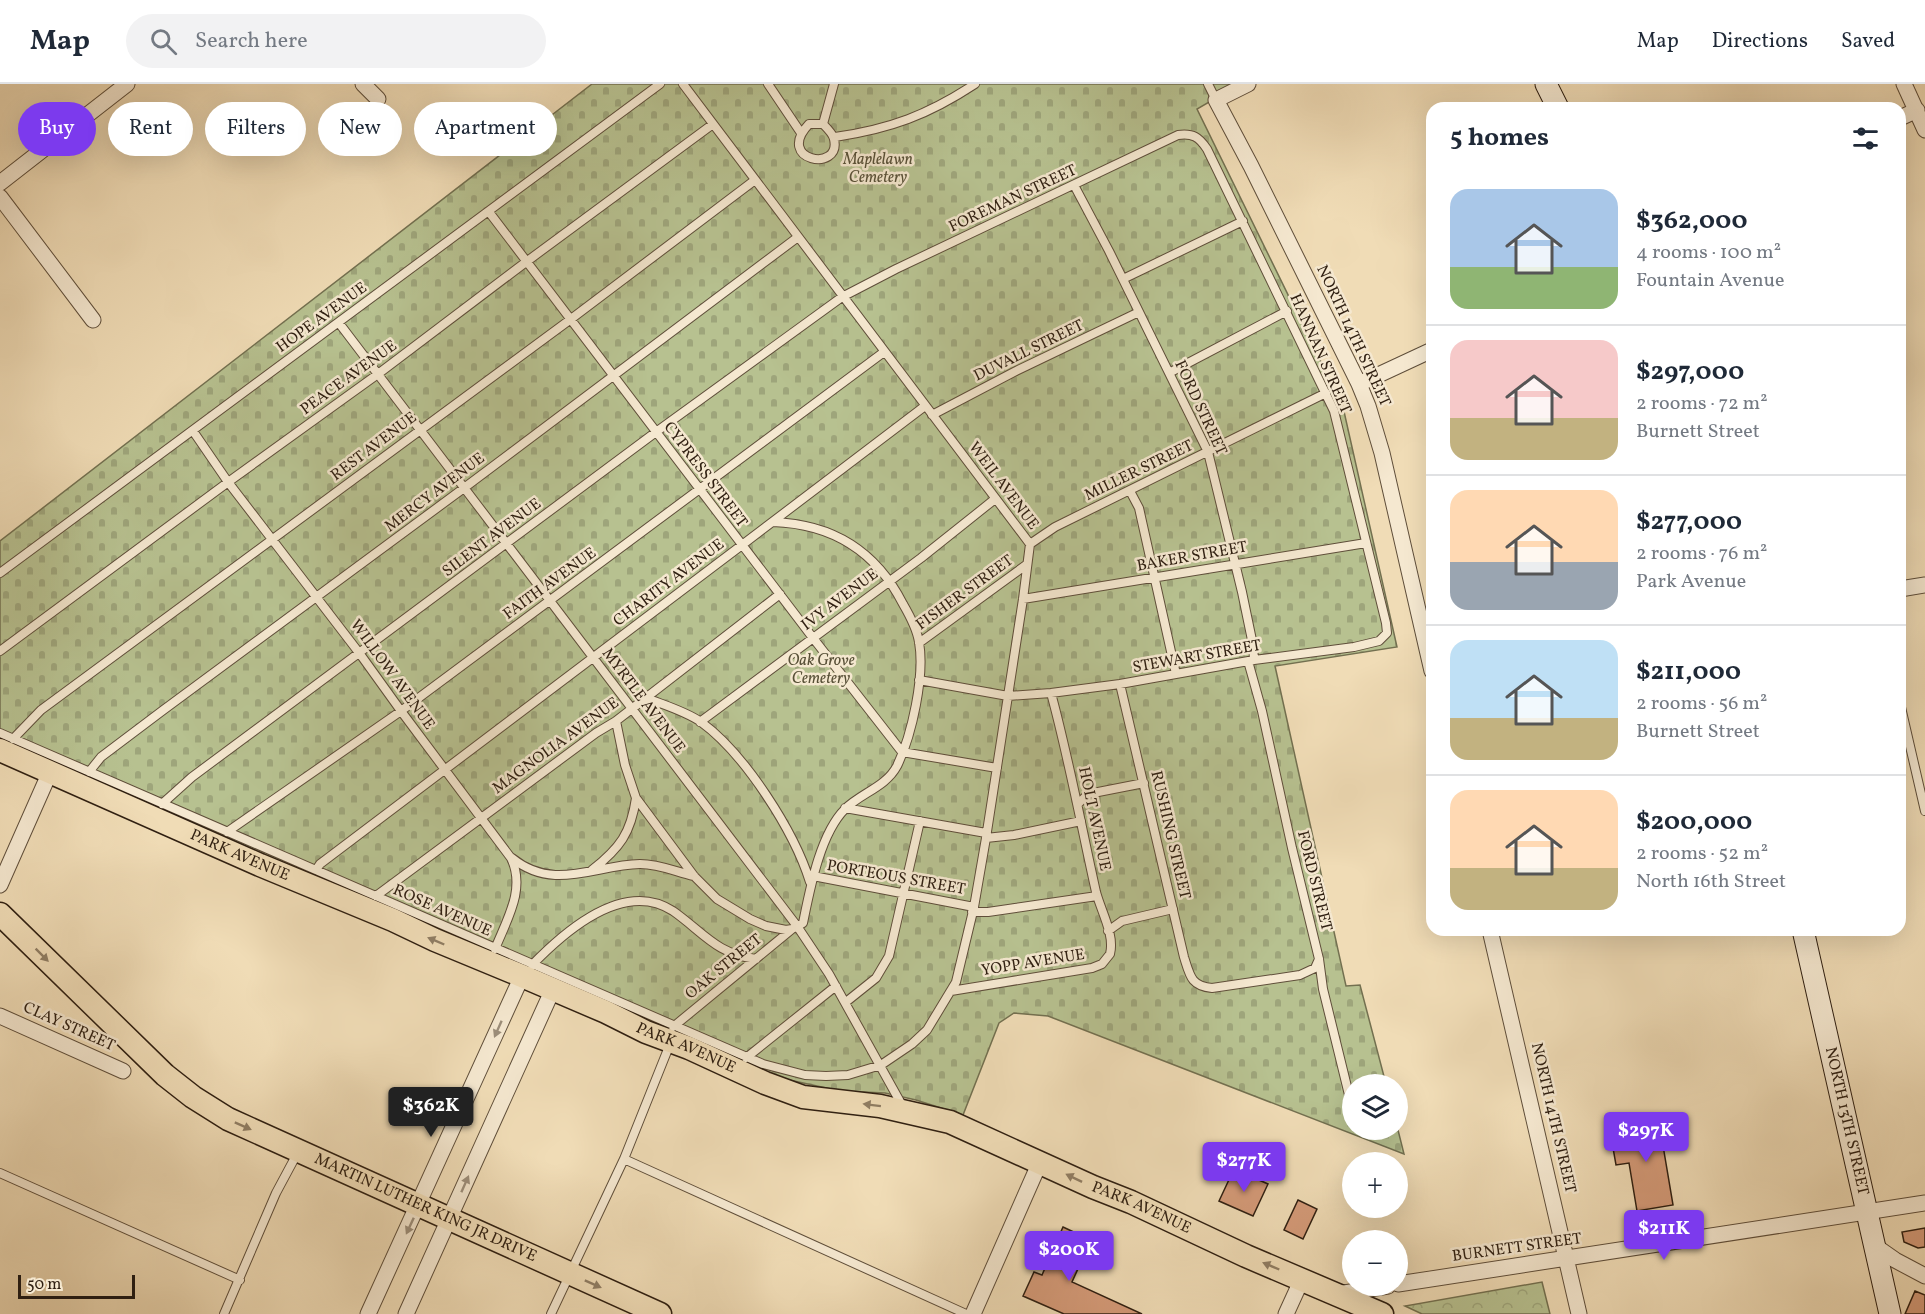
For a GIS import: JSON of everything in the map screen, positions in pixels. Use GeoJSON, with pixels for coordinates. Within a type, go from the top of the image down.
{"type":"FeatureCollection","features":[{"type":"Feature","properties":{"kind":"main road"},"geometry":{"type":"LineString","coordinates":[[1546,84],[1555,102]]}},
{"type":"Feature","properties":{"kind":"main road","name":"PARK AVENUE"},"geometry":{"type":"LineString","coordinates":[[7,744],[50,772],[435,940],[527,970],[553,989],[672,1034],[688,1048],[803,1097],[905,1110],[950,1122],[1246,1256],[1382,1314]]}},
{"type":"Feature","properties":{"kind":"main road","name":"MARTIN LUTHER KING JR DRIVE"},"geometry":{"type":"LineString","coordinates":[[0,914],[136,1049],[193,1097],[228,1119],[660,1314]]}},
{"type":"Feature","properties":{"kind":"main road","name":"NORTH 13TH STREET"},"geometry":{"type":"LineString","coordinates":[[1804,936],[1890,1314]]}},
{"type":"Feature","properties":{"kind":"street"},"geometry":{"type":"LineString","coordinates":[[0,183],[127,84]]}},
{"type":"Feature","properties":{"kind":"street"},"geometry":{"type":"LineString","coordinates":[[363,84],[378,99]]}},
{"type":"Feature","properties":{"kind":"street"},"geometry":{"type":"LineString","coordinates":[[1216,100],[1248,84]]}},
{"type":"Feature","properties":{"kind":"street"},"geometry":{"type":"LineString","coordinates":[[1904,84],[1923,121]]}},
{"type":"Feature","properties":{"kind":"street","name":"NORTH 14TH STREET"},"geometry":{"type":"LineString","coordinates":[[1216,100],[1256,176],[1368,406],[1382,453],[1426,642]]}},
{"type":"Feature","properties":{"kind":"street"},"geometry":{"type":"LineString","coordinates":[[1906,119],[1923,121]]}},
{"type":"Feature","properties":{"kind":"street"},"geometry":{"type":"LineString","coordinates":[[0,197],[93,320]]}},
{"type":"Feature","properties":{"kind":"street"},"geometry":{"type":"LineString","coordinates":[[1359,384],[1426,353]]}},
{"type":"Feature","properties":{"kind":"street"},"geometry":{"type":"LineString","coordinates":[[1906,588],[1925,585]]}},
{"type":"Feature","properties":{"kind":"street"},"geometry":{"type":"LineString","coordinates":[[0,885],[50,772]]}},
{"type":"Feature","properties":{"kind":"street","name":"NORTH 14TH STREET"},"geometry":{"type":"LineString","coordinates":[[1491,936],[1580,1314]]}},
{"type":"Feature","properties":{"kind":"street"},"geometry":{"type":"LineString","coordinates":[[368,1314],[527,970]]}},
{"type":"Feature","properties":{"kind":"street"},"geometry":{"type":"LineString","coordinates":[[406,1314],[553,989]]}},
{"type":"Feature","properties":{"kind":"street","name":"CLAY STREET"},"geometry":{"type":"LineString","coordinates":[[0,1016],[123,1071]]}},
{"type":"Feature","properties":{"kind":"street"},"geometry":{"type":"LineString","coordinates":[[973,1314],[1040,1162]]}},
{"type":"Feature","properties":{"kind":"street","name":"BURNETT STREET"},"geometry":{"type":"LineString","coordinates":[[1408,1283],[1925,1203]]}},
{"type":"Feature","properties":{"kind":"street"},"geometry":{"type":"LineString","coordinates":[[1875,1246],[1925,1276]]}},
{"type":"Feature","properties":{"kind":"street"},"geometry":{"type":"LineString","coordinates":[[1286,1314],[1302,1279]]}},
{"type":"Feature","properties":{"kind":"street"},"geometry":{"type":"LineString","coordinates":[[1338,1294],[1342,1293]]}},
{"type":"Feature","properties":{"kind":"lane","name":"HOPE AVENUE"},"geometry":{"type":"LineString","coordinates":[[0,573],[660,84]]}},
{"type":"Feature","properties":{"kind":"lane","name":"WEIL AVENUE"},"geometry":{"type":"LineString","coordinates":[[682,84],[1030,544],[986,836],[961,967],[956,982],[927,1030],[912,1044],[881,1065]]}},
{"type":"Feature","properties":{"kind":"lane"},"geometry":{"type":"LineString","coordinates":[[768,84],[801,133]]}},
{"type":"Feature","properties":{"kind":"lane"},"geometry":{"type":"LineString","coordinates":[[823,123],[834,84]]}},
{"type":"Feature","properties":{"kind":"lane"},"geometry":{"type":"LineString","coordinates":[[834,137],[873,131],[905,121],[942,104],[975,84]]}},
{"type":"Feature","properties":{"kind":"lane"},"geometry":{"type":"LineString","coordinates":[[1208,84],[1216,100]]}},
{"type":"Feature","properties":{"kind":"lane"},"geometry":{"type":"LineString","coordinates":[[823,123],[834,137],[834,147],[830,155],[821,160],[812,159],[804,154],[799,146],[801,133],[809,124],[823,123]]}},
{"type":"Feature","properties":{"kind":"lane","name":"PEACE AVENUE"},"geometry":{"type":"LineString","coordinates":[[0,651],[378,374],[713,124]]}},
{"type":"Feature","properties":{"kind":"lane","name":"FOREMAN STREET"},"geometry":{"type":"LineString","coordinates":[[842,297],[906,264],[1178,135],[1197,136]]}},
{"type":"Feature","properties":{"kind":"lane","name":"HANNAN STREET"},"geometry":{"type":"LineString","coordinates":[[1197,136],[1208,149],[1334,411],[1387,633]]}},
{"type":"Feature","properties":{"kind":"lane","name":"REST AVENUE"},"geometry":{"type":"LineString","coordinates":[[7,744],[41,710],[571,320],[755,180]]}},
{"type":"Feature","properties":{"kind":"lane","name":"FORD STREET"},"geometry":{"type":"LineString","coordinates":[[1074,185],[1208,452],[1253,645],[1251,661],[1319,959],[1323,990],[1344,1074]]}},
{"type":"Feature","properties":{"kind":"lane","name":"CYPRESS STREET"},"geometry":{"type":"LineString","coordinates":[[489,212],[902,752]]}},
{"type":"Feature","properties":{"kind":"lane"},"geometry":{"type":"LineString","coordinates":[[1123,279],[1243,221]]}},
{"type":"Feature","properties":{"kind":"lane","name":"MERCY AVENUE"},"geometry":{"type":"LineString","coordinates":[[89,772],[94,764],[110,750],[798,237]]}},
{"type":"Feature","properties":{"kind":"lane","name":"SILENT AVENUE"},"geometry":{"type":"LineString","coordinates":[[162,804],[186,782],[656,432],[842,297]]}},
{"type":"Feature","properties":{"kind":"lane"},"geometry":{"type":"LineString","coordinates":[[1169,373],[1287,311]]}},
{"type":"Feature","properties":{"kind":"lane","name":"DUVALL STREET"},"geometry":{"type":"LineString","coordinates":[[932,415],[1016,371],[1139,312]]}},
{"type":"Feature","properties":{"kind":"lane","name":"MYRTLE AVENUE"},"geometry":{"type":"LineString","coordinates":[[339,323],[632,708],[836,986],[905,1110]]}},
{"type":"Feature","properties":{"kind":"lane","name":"FAITH AVENUE"},"geometry":{"type":"LineString","coordinates":[[227,832],[401,711],[884,352]]}},
{"type":"Feature","properties":{"kind":"lane","name":"MILLER STREET"},"geometry":{"type":"LineString","coordinates":[[1030,544],[1055,527],[1326,393]]}},
{"type":"Feature","properties":{"kind":"lane","name":"CHARITY AVENUE"},"geometry":{"type":"LineString","coordinates":[[316,870],[320,864],[925,406]]}},
{"type":"Feature","properties":{"kind":"lane","name":"WILLOW AVENUE"},"geometry":{"type":"LineString","coordinates":[[193,431],[228,482],[360,654],[511,858],[518,878],[516,897],[495,949]]}},
{"type":"Feature","properties":{"kind":"lane"},"geometry":{"type":"LineString","coordinates":[[1130,491],[1139,508],[1176,674]]}},
{"type":"Feature","properties":{"kind":"lane","name":"IVY AVENUE"},"geometry":{"type":"LineString","coordinates":[[700,722],[995,499]]}},
{"type":"Feature","properties":{"kind":"lane","name":"OAK STREET"},"geometry":{"type":"LineString","coordinates":[[672,1034],[756,959],[803,923],[812,880],[836,820],[845,808],[890,777],[902,752],[919,680],[919,643],[911,618],[890,580],[871,559],[827,531],[807,525],[773,522]]}},
{"type":"Feature","properties":{"kind":"lane","name":"BAKER STREET"},"geometry":{"type":"LineString","coordinates":[[1023,599],[1366,543]]}},
{"type":"Feature","properties":{"kind":"lane","name":"FISHER STREET"},"geometry":{"type":"LineString","coordinates":[[919,643],[1026,565]]}},
{"type":"Feature","properties":{"kind":"lane","name":"MAGNOLIA AVENUE"},"geometry":{"type":"LineString","coordinates":[[376,896],[596,733],[616,721],[780,594]]}},
{"type":"Feature","properties":{"kind":"lane","name":"STEWART STREET"},"geometry":{"type":"LineString","coordinates":[[919,680],[1008,696],[1051,693],[1354,647],[1379,641],[1387,633]]}},
{"type":"Feature","properties":{"kind":"lane","name":"RUSHING STREET"},"geometry":{"type":"LineString","coordinates":[[1120,684],[1189,974],[1194,982],[1201,987],[1212,988],[1300,975],[1315,968],[1319,959]]}},
{"type":"Feature","properties":{"kind":"lane","name":"HOLT AVENUE"},"geometry":{"type":"LineString","coordinates":[[1051,693],[1111,950]]}},
{"type":"Feature","properties":{"kind":"lane"},"geometry":{"type":"LineString","coordinates":[[645,698],[700,722],[730,749],[767,798],[812,880]]}},
{"type":"Feature","properties":{"kind":"lane"},"geometry":{"type":"LineString","coordinates":[[616,721],[625,765],[636,798],[694,876],[717,899],[750,919],[776,928],[794,928]]}},
{"type":"Feature","properties":{"kind":"lane"},"geometry":{"type":"LineString","coordinates":[[1906,729],[1925,811]]}},
{"type":"Feature","properties":{"kind":"lane","name":"ROSE AVENUE"},"geometry":{"type":"LineString","coordinates":[[0,733],[7,744],[89,772],[376,896],[495,949],[527,970],[672,1034],[773,1067],[806,1075],[848,1076],[881,1065]]}},
{"type":"Feature","properties":{"kind":"lane"},"geometry":{"type":"LineString","coordinates":[[902,752],[997,768]]}},
{"type":"Feature","properties":{"kind":"lane"},"geometry":{"type":"LineString","coordinates":[[1078,804],[1088,794],[1144,783]]}},
{"type":"Feature","properties":{"kind":"lane"},"geometry":{"type":"LineString","coordinates":[[590,872],[610,856],[626,835],[632,824],[636,798]]}},
{"type":"Feature","properties":{"kind":"lane"},"geometry":{"type":"LineString","coordinates":[[845,808],[920,821],[986,836],[1014,835],[1080,821]]}},
{"type":"Feature","properties":{"kind":"lane"},"geometry":{"type":"LineString","coordinates":[[846,1002],[876,978],[887,963],[920,821]]}},
{"type":"Feature","properties":{"kind":"lane"},"geometry":{"type":"LineString","coordinates":[[511,858],[532,871],[554,876],[642,864],[666,867],[694,876]]}},
{"type":"Feature","properties":{"kind":"lane","name":"PORTEOUS STREET"},"geometry":{"type":"LineString","coordinates":[[812,880],[903,894],[973,910],[998,911],[1097,896]]}},
{"type":"Feature","properties":{"kind":"lane"},"geometry":{"type":"LineString","coordinates":[[527,970],[544,952],[594,913],[613,906],[636,903],[664,907],[725,951],[756,959]]}},
{"type":"Feature","properties":{"kind":"lane"},"geometry":{"type":"LineString","coordinates":[[1108,931],[1122,921],[1173,909]]}},
{"type":"Feature","properties":{"kind":"lane","name":"YOPP AVENUE"},"geometry":{"type":"LineString","coordinates":[[951,991],[1092,968],[1108,959],[1111,950]]}},
{"type":"Feature","properties":{"kind":"lane"},"geometry":{"type":"LineString","coordinates":[[746,1058],[836,986]]}},
{"type":"Feature","properties":{"kind":"lane"},"geometry":{"type":"LineString","coordinates":[[551,1314],[624,1160],[672,1034]]}},
{"type":"Feature","properties":{"kind":"lane"},"geometry":{"type":"LineString","coordinates":[[224,1314],[276,1193],[299,1151]]}},
{"type":"Feature","properties":{"kind":"lane"},"geometry":{"type":"LineString","coordinates":[[624,1160],[966,1314]]}},
{"type":"Feature","properties":{"kind":"lane"},"geometry":{"type":"LineString","coordinates":[[0,1173],[240,1280]]}},
{"type":"Feature","properties":{"kind":"green space","name":"Oak Grove Cemetery"},"geometry":{"type":"Polygon","coordinates":[[[592,84],[1240,84],[1197,109],[1343,407],[1397,647],[1275,666],[1346,986],[1360,985],[1383,1074],[1342,1074],[1342,1130],[1048,1016],[1014,1013],[999,1023],[963,1115],[885,1093],[840,1091],[771,1076],[0,741],[0,541],[499,156],[557,156],[557,111],[592,84]]]}},
{"type":"Feature","properties":{"kind":"green space","name":"Oak Grove Cemetery"},"geometry":{"type":"Polygon","coordinates":[[[1368,1140],[1400,1140],[1404,1152],[1368,1140]]]}},
{"type":"Feature","properties":{"kind":"green space"},"geometry":{"type":"Polygon","coordinates":[[[1542,1282],[1550,1314],[1422,1314],[1405,1306],[1542,1282]]]}},
{"type":"Feature","properties":{"kind":"building"},"geometry":{"type":"Polygon","coordinates":[[[1658,1116],[1673,1205],[1637,1211],[1629,1163],[1616,1165],[1613,1148],[1627,1146],[1623,1121],[1658,1116]]]}},
{"type":"Feature","properties":{"kind":"building"},"geometry":{"type":"Polygon","coordinates":[[[1234,1169],[1268,1184],[1253,1216],[1219,1201],[1234,1169]]]}},
{"type":"Feature","properties":{"kind":"building"},"geometry":{"type":"Polygon","coordinates":[[[1298,1200],[1317,1209],[1303,1239],[1284,1230],[1298,1200]]]}},
{"type":"Feature","properties":{"kind":"building"},"geometry":{"type":"Polygon","coordinates":[[[1063,1227],[1091,1240],[1072,1282],[1142,1314],[1064,1314],[1023,1296],[1034,1272],[1042,1275],[1063,1227]]]}},
{"type":"Feature","properties":{"kind":"building"},"geometry":{"type":"Polygon","coordinates":[[[1925,1228],[1925,1247],[1918,1248],[1904,1242],[1902,1232],[1925,1228]]]}},
{"type":"Feature","properties":{"kind":"building"},"geometry":{"type":"Polygon","coordinates":[[[1915,1291],[1925,1295],[1925,1314],[1905,1314],[1915,1291]]]}},
{"type":"Feature","properties":{"kind":"park label","name":"Maplelawn Cemetery"},"geometry":{"type":"Point","coordinates":[878,169]}}]}
